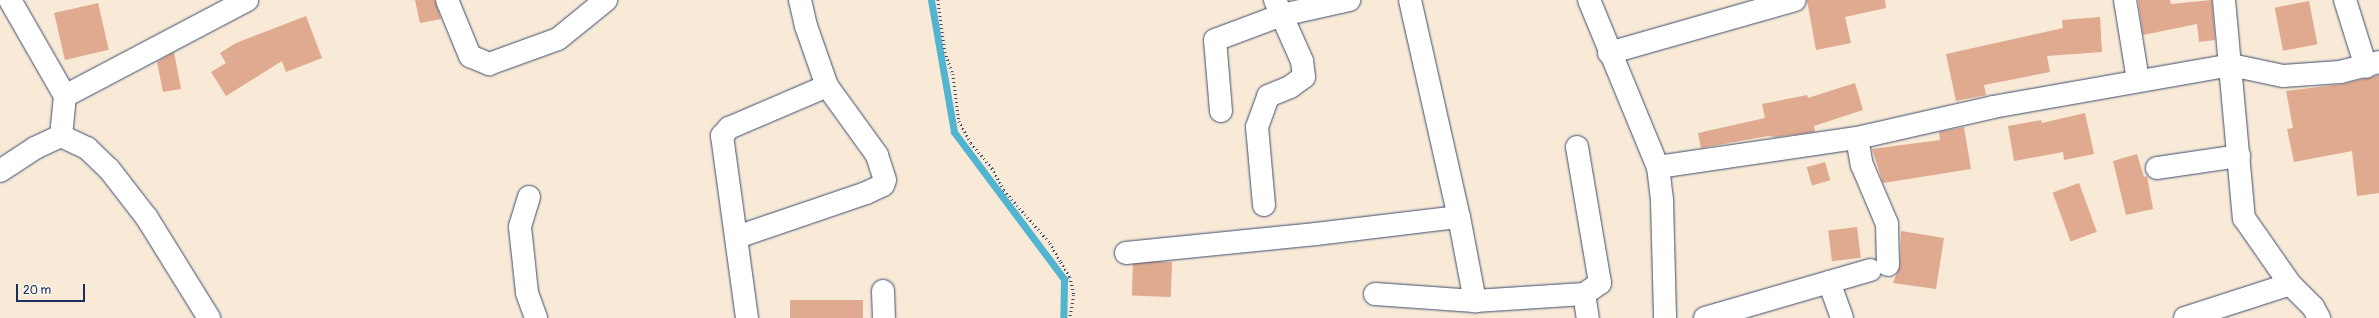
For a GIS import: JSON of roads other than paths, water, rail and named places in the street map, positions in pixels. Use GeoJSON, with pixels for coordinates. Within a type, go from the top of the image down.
{"type":"FeatureCollection","features":[{"type":"Feature","properties":{"kind":"street"},"geometry":{"type":"LineString","coordinates":[[10,0],[65,96],[61,136]]}},
{"type":"Feature","properties":{"kind":"street"},"geometry":{"type":"LineString","coordinates":[[65,96],[247,0]]}},
{"type":"Feature","properties":{"kind":"street"},"geometry":{"type":"LineString","coordinates":[[448,0],[470,56],[489,64],[558,39],[606,0]]}},
{"type":"Feature","properties":{"kind":"street"},"geometry":{"type":"LineString","coordinates":[[737,237],[866,193],[883,185],[884,171],[877,155],[827,86],[806,26],[800,0]]}},
{"type":"Feature","properties":{"kind":"street"},"geometry":{"type":"LineString","coordinates":[[1221,111],[1215,40],[1278,7],[1349,0]]}},
{"type":"Feature","properties":{"kind":"street"},"geometry":{"type":"LineString","coordinates":[[1410,0],[1459,217],[1475,301]]}},
{"type":"Feature","properties":{"kind":"street"},"geometry":{"type":"LineString","coordinates":[[1589,0],[1609,53],[1658,167],[1662,201],[1665,318]]}},
{"type":"Feature","properties":{"kind":"street"},"geometry":{"type":"LineString","coordinates":[[1609,53],[1795,0]]}},
{"type":"Feature","properties":{"kind":"street"},"geometry":{"type":"LineString","coordinates":[[2124,0],[2138,80]]}},
{"type":"Feature","properties":{"kind":"street"},"geometry":{"type":"LineString","coordinates":[[2224,0],[2244,218],[2290,284],[2313,307],[2319,318]]}},
{"type":"Feature","properties":{"kind":"street"},"geometry":{"type":"LineString","coordinates":[[1658,167],[1857,138],[1993,107],[2138,80],[2231,65],[2283,76],[2340,72],[2372,64],[2345,0]]}},
{"type":"Feature","properties":{"kind":"street"},"geometry":{"type":"LineString","coordinates":[[1264,205],[1257,127],[1268,96],[1290,87],[1304,77],[1302,61],[1278,7]]}},
{"type":"Feature","properties":{"kind":"street"},"geometry":{"type":"LineString","coordinates":[[748,318],[722,140],[724,133],[729,128],[827,86]]}},
{"type":"Feature","properties":{"kind":"street"},"geometry":{"type":"LineString","coordinates":[[0,170],[36,148],[61,136]]}},
{"type":"Feature","properties":{"kind":"street"},"geometry":{"type":"LineString","coordinates":[[61,136],[87,148],[109,169],[147,218],[209,318]]}},
{"type":"Feature","properties":{"kind":"street"},"geometry":{"type":"LineString","coordinates":[[1704,318],[1879,268],[1887,224],[1862,165],[1857,138]]}},
{"type":"Feature","properties":{"kind":"street"},"geometry":{"type":"LineString","coordinates":[[1375,294],[1475,301],[1584,294],[1600,283],[1577,147]]}},
{"type":"Feature","properties":{"kind":"street"},"geometry":{"type":"LineString","coordinates":[[2157,168],[2239,156]]}},
{"type":"Feature","properties":{"kind":"street"},"geometry":{"type":"LineString","coordinates":[[529,196],[520,227],[527,293],[536,318]]}},
{"type":"Feature","properties":{"kind":"street"},"geometry":{"type":"LineString","coordinates":[[1126,253],[1316,234],[1459,217]]}},
{"type":"Feature","properties":{"kind":"street"},"geometry":{"type":"LineString","coordinates":[[1829,282],[1842,318]]}},
{"type":"Feature","properties":{"kind":"street"},"geometry":{"type":"LineString","coordinates":[[2185,318],[2290,284]]}},
{"type":"Feature","properties":{"kind":"street"},"geometry":{"type":"LineString","coordinates":[[883,291],[884,318]]}},
{"type":"Feature","properties":{"kind":"street"},"geometry":{"type":"LineString","coordinates":[[1584,294],[1588,318]]}},
{"type":"Feature","properties":{"kind":"waterway"},"geometry":{"type":"LineString","coordinates":[[931,0],[954,132],[1064,279],[1063,318]]}}]}
